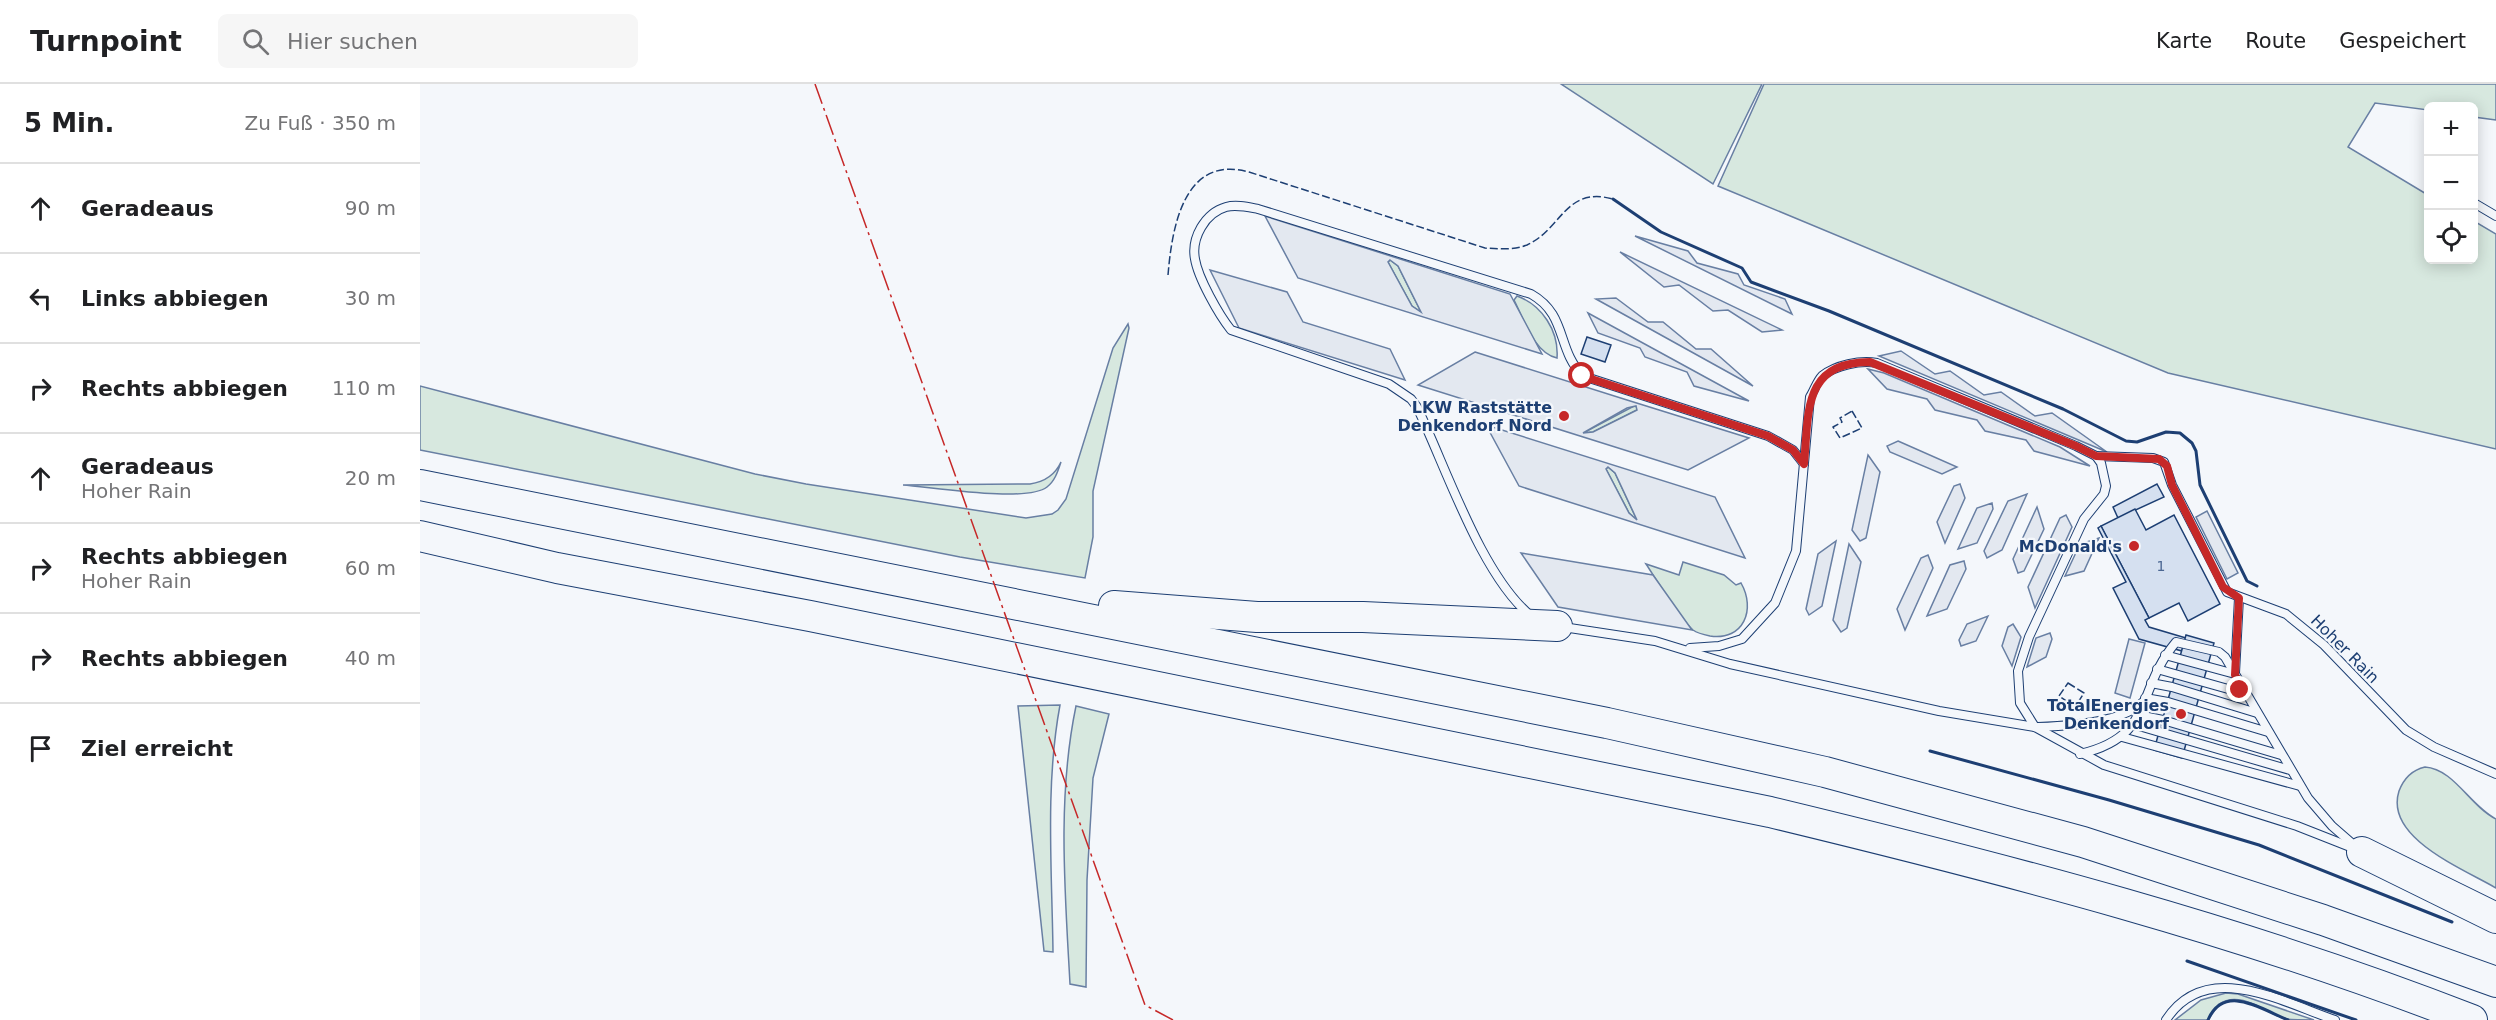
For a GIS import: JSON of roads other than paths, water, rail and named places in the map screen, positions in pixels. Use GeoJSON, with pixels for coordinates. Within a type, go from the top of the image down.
{"type":"FeatureCollection","features":[{"type":"Feature","properties":{"kind":"highway"},"geometry":{"type":"LineString","coordinates":[[420,486],[1607,723],[1825,772],[2083,842],[2323,920],[2496,982]]}},
{"type":"Feature","properties":{"kind":"highway"},"geometry":{"type":"LineString","coordinates":[[420,536],[557,568],[810,616],[1770,812],[1914,846],[2159,915],[2294,957],[2472,1020]]}},
{"type":"Feature","properties":{"kind":"highway"},"geometry":{"type":"LineString","coordinates":[[967,594],[1257,617],[1363,617],[1557,626]]}},
{"type":"Feature","properties":{"kind":"highway"},"geometry":{"type":"LineString","coordinates":[[2362,852],[2496,918]]}},
{"type":"Feature","properties":{"kind":"lane"},"geometry":{"type":"LineString","coordinates":[[2478,205],[2496,216]]}},
{"type":"Feature","properties":{"kind":"lane"},"geometry":{"type":"LineString","coordinates":[[1804,464],[1793,450],[1768,436],[1582,376],[1570,361],[1559,322],[1551,309],[1531,294],[1258,209],[1233,206],[1215,212],[1201,226],[1194,246],[1197,268],[1231,330],[1389,384],[1411,399],[1422,416],[1496,576],[1515,602],[1533,617],[1557,626],[1614,633],[1685,648],[1730,664],[1939,711],[2035,727],[2119,717],[2132,711],[2145,699]]}},
{"type":"Feature","properties":{"kind":"lane"},"geometry":{"type":"LineString","coordinates":[[1685,648],[1719,646],[1742,639],[1775,603],[1796,551],[1810,397],[1821,377],[1862,362],[1877,363],[2096,456],[2106,478],[2104,495],[2084,519],[2029,637],[2018,671],[2020,703],[2035,727],[2080,754],[2122,772],[2297,825],[2362,852]]}},
{"type":"Feature","properties":{"kind":"lane","name":"Hoher Rain"},"geometry":{"type":"LineString","coordinates":[[2096,456],[2153,458],[2164,462],[2172,485],[2223,587],[2239,598],[2269,606],[2293,619],[2324,645],[2391,717],[2419,740],[2496,774]]}},
{"type":"Feature","properties":{"kind":"lane"},"geometry":{"type":"LineString","coordinates":[[2235,675],[2239,598]]}},
{"type":"Feature","properties":{"kind":"lane"},"geometry":{"type":"LineString","coordinates":[[2080,754],[2106,746],[2122,737],[2132,726],[2157,669],[2176,642],[2212,650],[2225,657],[2300,786],[2320,815],[2362,852]]}},
{"type":"Feature","properties":{"kind":"lane"},"geometry":{"type":"LineString","coordinates":[[2165,655],[2208,665],[2235,675]]}},
{"type":"Feature","properties":{"kind":"lane"},"geometry":{"type":"LineString","coordinates":[[2157,669],[2176,672],[2246,694]]}},
{"type":"Feature","properties":{"kind":"lane"},"geometry":{"type":"LineString","coordinates":[[2151,683],[2172,687],[2258,713]]}},
{"type":"Feature","properties":{"kind":"lane"},"geometry":{"type":"LineString","coordinates":[[2145,699],[2168,702],[2269,732]]}},
{"type":"Feature","properties":{"kind":"lane"},"geometry":{"type":"LineString","coordinates":[[2138,715],[2190,727],[2282,755]]}},
{"type":"Feature","properties":{"kind":"lane"},"geometry":{"type":"LineString","coordinates":[[2132,726],[2291,771]]}},
{"type":"Feature","properties":{"kind":"lane"},"geometry":{"type":"LineString","coordinates":[[2122,737],[2156,744],[2300,786]]}},
{"type":"Feature","properties":{"kind":"lane"},"geometry":{"type":"LineString","coordinates":[[2166,1020],[2176,1007],[2193,994],[2205,989],[2227,986],[2251,991],[2335,1020]]}},
{"type":"Feature","properties":{"kind":"place","name":"LKW Raststätte Denkendorf Nord"},"geometry":{"type":"Point","coordinates":[1564,416]}},
{"type":"Feature","properties":{"kind":"place","name":"McDonald's"},"geometry":{"type":"Point","coordinates":[2134,546]}},
{"type":"Feature","properties":{"kind":"place","name":"TotalEnergies Denkendorf"},"geometry":{"type":"Point","coordinates":[2181,714]}}]}
